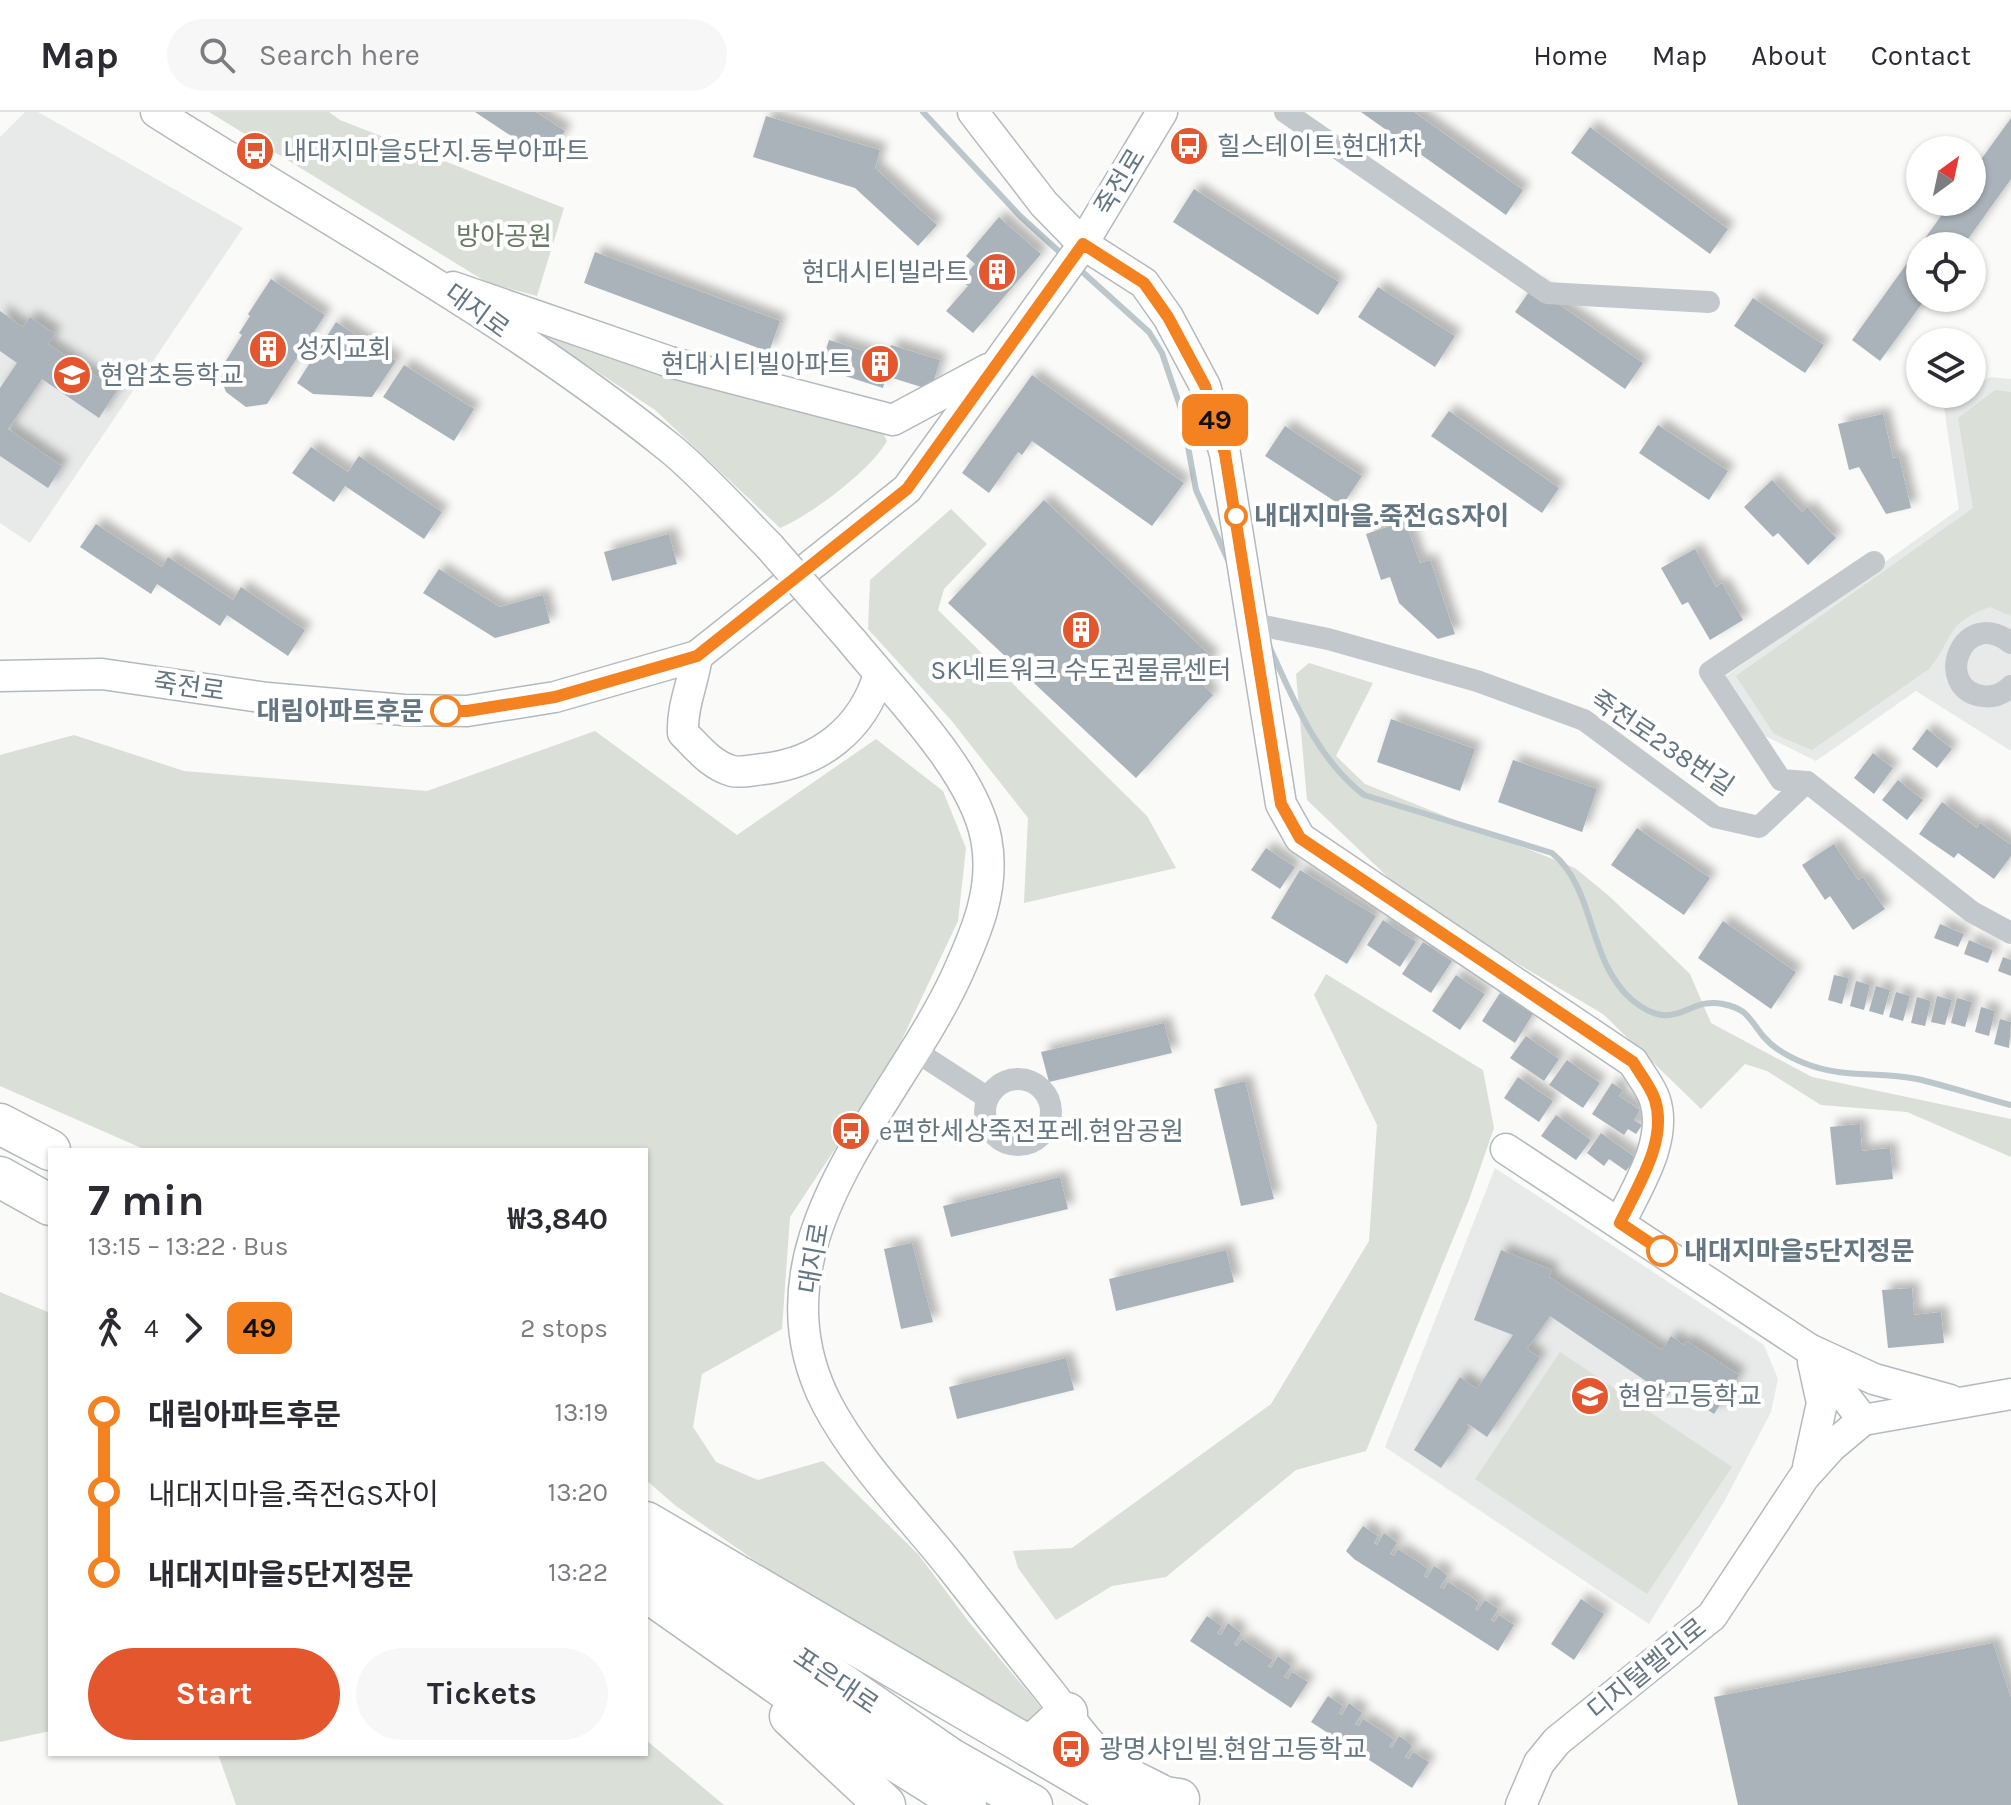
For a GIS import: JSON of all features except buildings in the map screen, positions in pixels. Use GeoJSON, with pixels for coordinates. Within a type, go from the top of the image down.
{"type":"FeatureCollection","features":[{"type":"Feature","properties":{"kind":"highway"},"geometry":{"type":"LineString","coordinates":[[0,1124],[48,1149]]}},
{"type":"Feature","properties":{"kind":"highway"},"geometry":{"type":"LineString","coordinates":[[0,1177],[48,1204]]}},
{"type":"Feature","properties":{"kind":"highway"},"geometry":{"type":"LineString","coordinates":[[648,1523],[1100,1788],[1184,1803]]}},
{"type":"Feature","properties":{"kind":"highway","name":"포은대로"},"geometry":{"type":"LineString","coordinates":[[648,1550],[951,1759],[1032,1805]]}},
{"type":"Feature","properties":{"kind":"highway","name":"포은대로"},"geometry":{"type":"LineString","coordinates":[[648,1592],[822,1715],[966,1805]]}},
{"type":"Feature","properties":{"kind":"highway"},"geometry":{"type":"LineString","coordinates":[[648,1604],[794,1720],[885,1805]]}},
{"type":"Feature","properties":{"kind":"highway"},"geometry":{"type":"LineString","coordinates":[[1030,1747],[1067,1713]]}},
{"type":"Feature","properties":{"kind":"street","name":"대지로"},"geometry":{"type":"LineString","coordinates":[[156,112],[285,194],[438,283],[674,452],[770,547],[852,641],[957,771],[976,805],[986,839],[985,904],[950,990],[827,1196],[815,1231],[805,1301],[806,1336],[814,1371],[845,1433],[1098,1752],[1184,1803]]}},
{"type":"Feature","properties":{"kind":"street"},"geometry":{"type":"LineString","coordinates":[[973,112],[1044,204],[1075,256],[1144,283],[1168,317],[1205,386],[1225,454],[1248,583],[1261,625],[1281,804],[1300,838],[1633,1062],[1655,1099],[1659,1127],[1648,1163],[1620,1223]]}},
{"type":"Feature","properties":{"kind":"street","name":"죽전로"},"geometry":{"type":"LineString","coordinates":[[0,676],[102,674],[267,698],[404,710],[467,711],[555,697],[697,656],[907,489],[1075,256],[1162,112]]}},
{"type":"Feature","properties":{"kind":"street"},"geometry":{"type":"LineString","coordinates":[[1285,112],[1547,293],[1709,302]]}},
{"type":"Feature","properties":{"kind":"street"},"geometry":{"type":"LineString","coordinates":[[438,283],[487,296],[670,362],[893,420],[1000,361]]}},
{"type":"Feature","properties":{"kind":"street"},"geometry":{"type":"LineString","coordinates":[[1874,562],[1710,672],[1781,780],[1807,782],[1972,912],[2011,933]]}},
{"type":"Feature","properties":{"kind":"street","name":"죽전로238번길"},"geometry":{"type":"LineString","coordinates":[[1261,625],[1328,639],[1477,681],[1584,720],[1715,817],[1759,827],[1807,782]]}},
{"type":"Feature","properties":{"kind":"street"},"geometry":{"type":"LineString","coordinates":[[2011,643],[2002,636],[1982,633],[1964,643],[1956,662],[1960,681],[1976,695],[1998,695],[2011,686]]}},
{"type":"Feature","properties":{"kind":"street"},"geometry":{"type":"LineString","coordinates":[[697,656],[694,684],[682,708],[683,733],[711,762],[734,772],[792,766],[845,736],[872,699],[879,674]]}},
{"type":"Feature","properties":{"kind":"street"},"geometry":{"type":"LineString","coordinates":[[914,1050],[988,1098]]}},
{"type":"Feature","properties":{"kind":"street"},"geometry":{"type":"LineString","coordinates":[[1037,1077],[1047,1096],[1051,1115],[1043,1133],[1026,1144],[1005,1143],[989,1129],[985,1108],[988,1098],[995,1089],[1013,1080],[1037,1077]]}},
{"type":"Feature","properties":{"kind":"street"},"geometry":{"type":"LineString","coordinates":[[1506,1149],[1809,1349],[1874,1379],[1959,1403]]}},
{"type":"Feature","properties":{"kind":"street"},"geometry":{"type":"LineString","coordinates":[[1809,1349],[1863,1420]]}},
{"type":"Feature","properties":{"kind":"street"},"geometry":{"type":"LineString","coordinates":[[1804,1477],[1820,1423],[1822,1403],[1809,1349]]}},
{"type":"Feature","properties":{"kind":"street","name":"디지털벨리로"},"geometry":{"type":"LineString","coordinates":[[1521,1805],[1539,1763],[1557,1741],[1673,1651],[1712,1616],[1804,1477],[1832,1446],[1863,1420],[2011,1394]]}},
{"type":"Feature","properties":{"kind":"shaded area","name":"현암초등학교"},"geometry":{"type":"Polygon","coordinates":[[[25,112],[38,112],[243,228],[30,543],[0,523],[0,137],[25,112]]]}},
{"type":"Feature","properties":{"kind":"shaded area"},"geometry":{"type":"Polygon","coordinates":[[[1990,377],[2011,379],[2011,751],[1916,691],[1816,761],[1759,733],[1723,678],[1959,509],[1944,408],[1986,408],[1986,380],[1990,377]]]}},
{"type":"Feature","properties":{"kind":"shaded area","name":"현암고등학교"},"geometry":{"type":"Polygon","coordinates":[[[1495,1168],[1764,1345],[1778,1379],[1771,1412],[1724,1502],[1649,1624],[1385,1447],[1495,1168]]]}},
{"type":"Feature","properties":{"kind":"green space","name":"방아공원"},"geometry":{"type":"Polygon","coordinates":[[[209,112],[329,112],[340,120],[564,208],[537,296],[488,283],[209,112]]]}},
{"type":"Feature","properties":{"kind":"green space"},"geometry":{"type":"Polygon","coordinates":[[[507,320],[883,433],[887,441],[868,465],[839,490],[808,513],[780,528],[655,410],[584,363],[507,320]]]}},
{"type":"Feature","properties":{"kind":"green space"},"geometry":{"type":"Polygon","coordinates":[[[1995,390],[2011,392],[2011,616],[1990,607],[1965,619],[1957,625],[1929,669],[1812,750],[1774,734],[1736,676],[1973,508],[1958,418],[1971,408],[1986,408],[1986,397],[1995,390]]]}},
{"type":"Feature","properties":{"kind":"green space"},"geometry":{"type":"Polygon","coordinates":[[[951,509],[987,544],[944,589],[938,610],[1147,816],[1176,868],[1024,903],[1028,818],[951,720],[868,629],[870,580],[951,509]]]}},
{"type":"Feature","properties":{"kind":"green space"},"geometry":{"type":"Polygon","coordinates":[[[1309,663],[1373,683],[1336,756],[1365,784],[1575,868],[1608,895],[1690,974],[1711,1023],[1812,1077],[2011,1119],[2011,1157],[1907,1112],[1821,1105],[1767,1071],[1745,1064],[1701,1109],[1603,1014],[1416,904],[1307,800],[1296,674],[1309,663]]]}},
{"type":"Feature","properties":{"kind":"green space"},"geometry":{"type":"Polygon","coordinates":[[[595,731],[737,835],[876,739],[943,791],[966,848],[958,921],[888,1069],[790,1217],[782,1329],[702,1374],[693,1427],[716,1462],[758,1480],[823,1461],[918,1554],[969,1622],[1049,1717],[1033,1732],[870,1640],[676,1506],[648,1482],[648,1148],[141,1148],[0,1086],[0,755],[74,735],[184,771],[427,791],[595,731]]]}},
{"type":"Feature","properties":{"kind":"green space"},"geometry":{"type":"Polygon","coordinates":[[[1326,974],[1483,1070],[1494,1128],[1469,1200],[1366,1451],[1296,1470],[1166,1577],[1112,1586],[1056,1620],[1018,1568],[1013,1551],[1072,1548],[1271,1404],[1369,1241],[1377,1125],[1314,995],[1326,974]]]}},
{"type":"Feature","properties":{"kind":"green space"},"geometry":{"type":"Polygon","coordinates":[[[0,1292],[48,1312],[48,1731],[0,1742],[0,1292]]]}},
{"type":"Feature","properties":{"kind":"green space"},"geometry":{"type":"Polygon","coordinates":[[[1560,1352],[1732,1467],[1647,1594],[1475,1479],[1560,1352]]]}},
{"type":"Feature","properties":{"kind":"green space"},"geometry":{"type":"Polygon","coordinates":[[[648,1742],[724,1805],[236,1805],[219,1756],[648,1756],[648,1742]]]}},
{"type":"Feature","properties":{"kind":"waterway"},"geometry":{"type":"LineString","coordinates":[[923,112],[1020,216],[1065,257]]}},
{"type":"Feature","properties":{"kind":"waterway"},"geometry":{"type":"LineString","coordinates":[[1077,267],[1149,332],[1162,353],[1181,409],[1196,490],[1228,560]]}},
{"type":"Feature","properties":{"kind":"waterway"},"geometry":{"type":"LineString","coordinates":[[1269,646],[1319,746],[1332,764],[1364,795],[1552,853],[1577,886],[1607,966],[1617,984],[1647,1010],[1670,1015],[1710,1003],[1731,1006],[1747,1016],[1763,1036],[1787,1055],[1818,1068],[1917,1079],[2011,1105]]}},
{"type":"Feature","properties":{"kind":"bus line","name":"49"},"geometry":{"type":"LineString","coordinates":[[446,711],[467,711],[555,697],[697,656],[907,489],[1083,244],[1144,283],[1168,317],[1205,386],[1225,454],[1281,804],[1288,820],[1300,838],[1633,1062],[1655,1099],[1659,1127],[1648,1163],[1620,1223],[1662,1251]]}},
{"type":"Feature","properties":{"kind":"place","name":"힐스테이트.현대1차"},"geometry":{"type":"Point","coordinates":[1189,146]}},
{"type":"Feature","properties":{"kind":"place","name":"내대지마을5단지.동부아파트"},"geometry":{"type":"Point","coordinates":[255,151]}},
{"type":"Feature","properties":{"kind":"place","name":"현대시티빌라트"},"geometry":{"type":"Point","coordinates":[997,272]}},
{"type":"Feature","properties":{"kind":"place","name":"성지교회"},"geometry":{"type":"Point","coordinates":[268,349]}},
{"type":"Feature","properties":{"kind":"place","name":"현대시티빌아파트"},"geometry":{"type":"Point","coordinates":[880,364]}},
{"type":"Feature","properties":{"kind":"place","name":"현암초등학교"},"geometry":{"type":"Point","coordinates":[72,375]}},
{"type":"Feature","properties":{"kind":"place","name":"내대지마을.죽전GS자이"},"geometry":{"type":"Point","coordinates":[1236,516]}},
{"type":"Feature","properties":{"kind":"place","name":"SK네트워크 수도권물류센터"},"geometry":{"type":"Point","coordinates":[1081,630]}},
{"type":"Feature","properties":{"kind":"place","name":"대림아파트후문"},"geometry":{"type":"Point","coordinates":[446,711]}},
{"type":"Feature","properties":{"kind":"place","name":"e편한세상죽전포레.현암공원"},"geometry":{"type":"Point","coordinates":[851,1131]}},
{"type":"Feature","properties":{"kind":"place","name":"내대지마을5단지정문"},"geometry":{"type":"Point","coordinates":[1662,1251]}},
{"type":"Feature","properties":{"kind":"place","name":"현암고등학교"},"geometry":{"type":"Point","coordinates":[1590,1396]}},
{"type":"Feature","properties":{"kind":"place","name":"광명샤인빌.현암고등학교"},"geometry":{"type":"Point","coordinates":[1071,1749]}}]}
